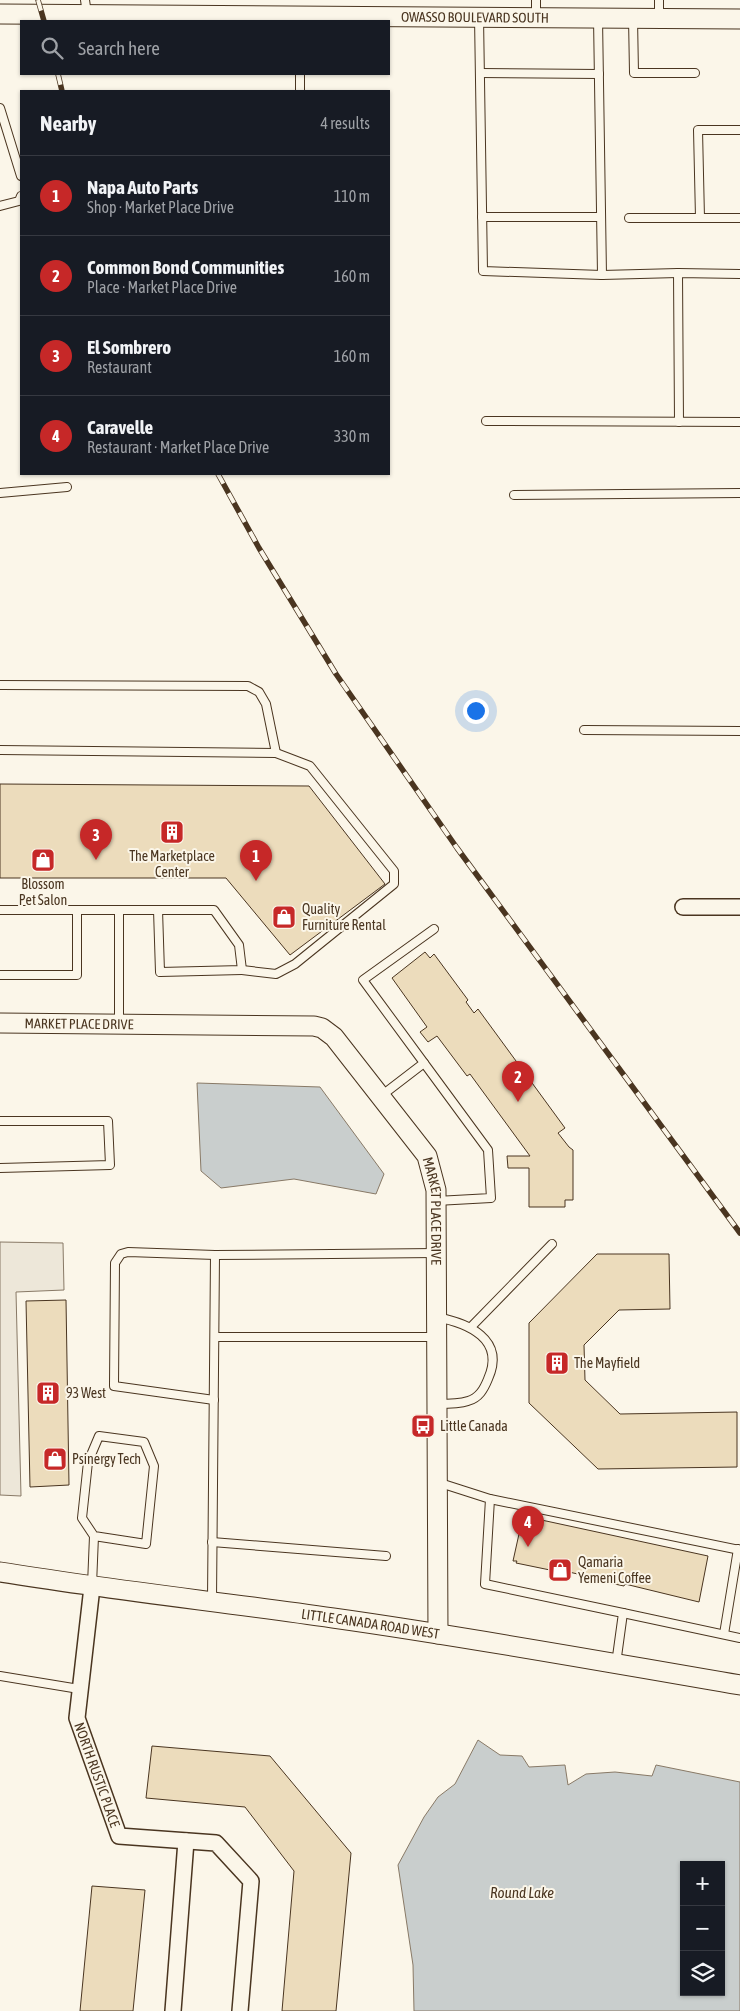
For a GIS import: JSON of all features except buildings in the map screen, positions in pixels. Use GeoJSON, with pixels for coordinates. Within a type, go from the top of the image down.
{"type":"FeatureCollection","features":[{"type":"Feature","properties":{"kind":"street","name":"OWASSO BOULEVARD SOUTH"},"geometry":{"type":"LineString","coordinates":[[0,14],[86,7],[300,18],[480,17],[536,9],[598,18],[633,18],[659,9],[740,19]]}},
{"type":"Feature","properties":{"kind":"street"},"geometry":{"type":"LineString","coordinates":[[683,907],[740,907]]}},
{"type":"Feature","properties":{"kind":"street","name":"MARKET PLACE DRIVE"},"geometry":{"type":"LineString","coordinates":[[0,1024],[314,1026],[322,1028],[334,1037],[427,1156],[436,1190],[438,1634]]}},
{"type":"Feature","properties":{"kind":"street","name":"LITTLE CANADA ROAD WEST"},"geometry":{"type":"LineString","coordinates":[[0,1572],[92,1587],[333,1618],[438,1634],[740,1685]]}},
{"type":"Feature","properties":{"kind":"street","name":"NORTH RUSTIC PLACE"},"geometry":{"type":"LineString","coordinates":[[92,1587],[77,1718],[119,1836],[216,1843],[251,1881],[240,2011]]}},
{"type":"Feature","properties":{"kind":"street"},"geometry":{"type":"LineString","coordinates":[[173,2011],[186,1841]]}},
{"type":"Feature","properties":{"kind":"lane"},"geometry":{"type":"LineString","coordinates":[[480,17],[483,271],[602,275],[740,274]]}},
{"type":"Feature","properties":{"kind":"lane"},"geometry":{"type":"LineString","coordinates":[[598,18],[602,275]]}},
{"type":"Feature","properties":{"kind":"lane"},"geometry":{"type":"LineString","coordinates":[[633,18],[634,73],[696,73]]}},
{"type":"Feature","properties":{"kind":"lane"},"geometry":{"type":"LineString","coordinates":[[480,73],[599,74]]}},
{"type":"Feature","properties":{"kind":"lane"},"geometry":{"type":"LineString","coordinates":[[300,75],[300,90]]}},
{"type":"Feature","properties":{"kind":"lane"},"geometry":{"type":"LineString","coordinates":[[0,108],[20,173]]}},
{"type":"Feature","properties":{"kind":"lane"},"geometry":{"type":"LineString","coordinates":[[700,218],[698,130],[740,130]]}},
{"type":"Feature","properties":{"kind":"lane"},"geometry":{"type":"LineString","coordinates":[[0,206],[20,200]]}},
{"type":"Feature","properties":{"kind":"lane"},"geometry":{"type":"LineString","coordinates":[[482,217],[601,217]]}},
{"type":"Feature","properties":{"kind":"lane"},"geometry":{"type":"LineString","coordinates":[[630,218],[740,218]]}},
{"type":"Feature","properties":{"kind":"lane"},"geometry":{"type":"LineString","coordinates":[[678,274],[679,422]]}},
{"type":"Feature","properties":{"kind":"lane"},"geometry":{"type":"LineString","coordinates":[[486,421],[740,422]]}},
{"type":"Feature","properties":{"kind":"lane"},"geometry":{"type":"LineString","coordinates":[[0,494],[67,487]]}},
{"type":"Feature","properties":{"kind":"lane"},"geometry":{"type":"LineString","coordinates":[[514,495],[740,493]]}},
{"type":"Feature","properties":{"kind":"lane"},"geometry":{"type":"LineString","coordinates":[[0,685],[248,686],[259,692],[266,704],[276,753]]}},
{"type":"Feature","properties":{"kind":"lane"},"geometry":{"type":"LineString","coordinates":[[584,730],[740,731]]}},
{"type":"Feature","properties":{"kind":"lane"},"geometry":{"type":"LineString","coordinates":[[0,750],[276,753],[310,766],[394,870],[394,884],[295,964],[276,974],[242,970],[160,972],[158,910]]}},
{"type":"Feature","properties":{"kind":"lane"},"geometry":{"type":"LineString","coordinates":[[0,910],[214,910],[239,945],[242,970]]}},
{"type":"Feature","properties":{"kind":"lane"},"geometry":{"type":"LineString","coordinates":[[0,975],[77,975],[77,910]]}},
{"type":"Feature","properties":{"kind":"lane"},"geometry":{"type":"LineString","coordinates":[[119,910],[119,1024]]}},
{"type":"Feature","properties":{"kind":"lane"},"geometry":{"type":"LineString","coordinates":[[434,929],[363,980],[488,1150],[491,1198],[436,1201]]}},
{"type":"Feature","properties":{"kind":"lane"},"geometry":{"type":"LineString","coordinates":[[381,1096],[424,1063]]}},
{"type":"Feature","properties":{"kind":"lane"},"geometry":{"type":"LineString","coordinates":[[0,1121],[108,1121],[110,1165],[0,1168]]}},
{"type":"Feature","properties":{"kind":"lane"},"geometry":{"type":"LineString","coordinates":[[471,1327],[552,1244]]}},
{"type":"Feature","properties":{"kind":"lane"},"geometry":{"type":"LineString","coordinates":[[214,1400],[114,1386],[115,1262],[122,1254],[128,1252],[215,1255],[436,1253]]}},
{"type":"Feature","properties":{"kind":"lane"},"geometry":{"type":"LineString","coordinates":[[212,1602],[215,1255]]}},
{"type":"Feature","properties":{"kind":"lane"},"geometry":{"type":"LineString","coordinates":[[436,1317],[457,1321],[471,1327],[485,1338],[493,1359],[491,1374],[480,1394],[468,1401],[437,1404]]}},
{"type":"Feature","properties":{"kind":"lane"},"geometry":{"type":"LineString","coordinates":[[215,1337],[437,1337]]}},
{"type":"Feature","properties":{"kind":"lane"},"geometry":{"type":"LineString","coordinates":[[92,1587],[94,1536],[82,1518],[88,1462],[99,1436],[144,1442],[154,1466],[146,1544],[94,1536]]}},
{"type":"Feature","properties":{"kind":"lane"},"geometry":{"type":"LineString","coordinates":[[438,1482],[490,1499],[739,1549],[724,1634]]}},
{"type":"Feature","properties":{"kind":"lane"},"geometry":{"type":"LineString","coordinates":[[490,1499],[485,1584],[740,1638]]}},
{"type":"Feature","properties":{"kind":"lane"},"geometry":{"type":"LineString","coordinates":[[212,1542],[386,1556]]}},
{"type":"Feature","properties":{"kind":"lane"},"geometry":{"type":"LineString","coordinates":[[616,1664],[623,1613]]}},
{"type":"Feature","properties":{"kind":"lane"},"geometry":{"type":"LineString","coordinates":[[0,1676],[80,1689]]}},
{"type":"Feature","properties":{"kind":"shaded area"},"geometry":{"type":"Polygon","coordinates":[[[0,1242],[63,1243],[64,1290],[16,1292],[21,1496],[0,1495],[0,1242]]]}},
{"type":"Feature","properties":{"kind":"water"},"geometry":{"type":"Polygon","coordinates":[[[197,1083],[320,1087],[384,1174],[376,1194],[294,1179],[221,1188],[201,1171],[197,1083]]]}},
{"type":"Feature","properties":{"kind":"water","name":"Round Lake"},"geometry":{"type":"Polygon","coordinates":[[[478,1740],[500,1755],[522,1756],[529,1767],[565,1765],[568,1785],[586,1774],[615,1772],[652,1776],[656,1765],[740,1782],[740,2011],[414,2011],[413,1965],[398,1865],[424,1817],[438,1797],[455,1784],[478,1740]]]}},
{"type":"Feature","properties":{"kind":"railway"},"geometry":{"type":"LineString","coordinates":[[38,0],[44,20]]}},
{"type":"Feature","properties":{"kind":"railway"},"geometry":{"type":"LineString","coordinates":[[58,75],[62,90]]}},
{"type":"Feature","properties":{"kind":"railway"},"geometry":{"type":"LineString","coordinates":[[219,475],[259,548],[336,674],[457,848],[740,1233]]}},
{"type":"Feature","properties":{"kind":"place","name":"The Marketplace Center"},"geometry":{"type":"Point","coordinates":[172,832]}},
{"type":"Feature","properties":{"kind":"place","name":"Blossom Pet Salon"},"geometry":{"type":"Point","coordinates":[43,860]}},
{"type":"Feature","properties":{"kind":"place","name":"El Sombrero"},"geometry":{"type":"Point","coordinates":[96,860]}},
{"type":"Feature","properties":{"kind":"place","name":"Napa Auto Parts"},"geometry":{"type":"Point","coordinates":[256,881]}},
{"type":"Feature","properties":{"kind":"place","name":"Quality Furniture Rental"},"geometry":{"type":"Point","coordinates":[284,917]}},
{"type":"Feature","properties":{"kind":"place","name":"Common Bond Communities"},"geometry":{"type":"Point","coordinates":[518,1102]}},
{"type":"Feature","properties":{"kind":"place","name":"The Mayfield"},"geometry":{"type":"Point","coordinates":[557,1363]}},
{"type":"Feature","properties":{"kind":"place","name":"93 West"},"geometry":{"type":"Point","coordinates":[48,1393]}},
{"type":"Feature","properties":{"kind":"place","name":"Little Canada"},"geometry":{"type":"Point","coordinates":[423,1426]}},
{"type":"Feature","properties":{"kind":"place","name":"Psinergy Tech"},"geometry":{"type":"Point","coordinates":[55,1459]}},
{"type":"Feature","properties":{"kind":"place","name":"Caravelle"},"geometry":{"type":"Point","coordinates":[528,1547]}},
{"type":"Feature","properties":{"kind":"place","name":"Qamaria Yemeni Coffee"},"geometry":{"type":"Point","coordinates":[560,1570]}}]}
